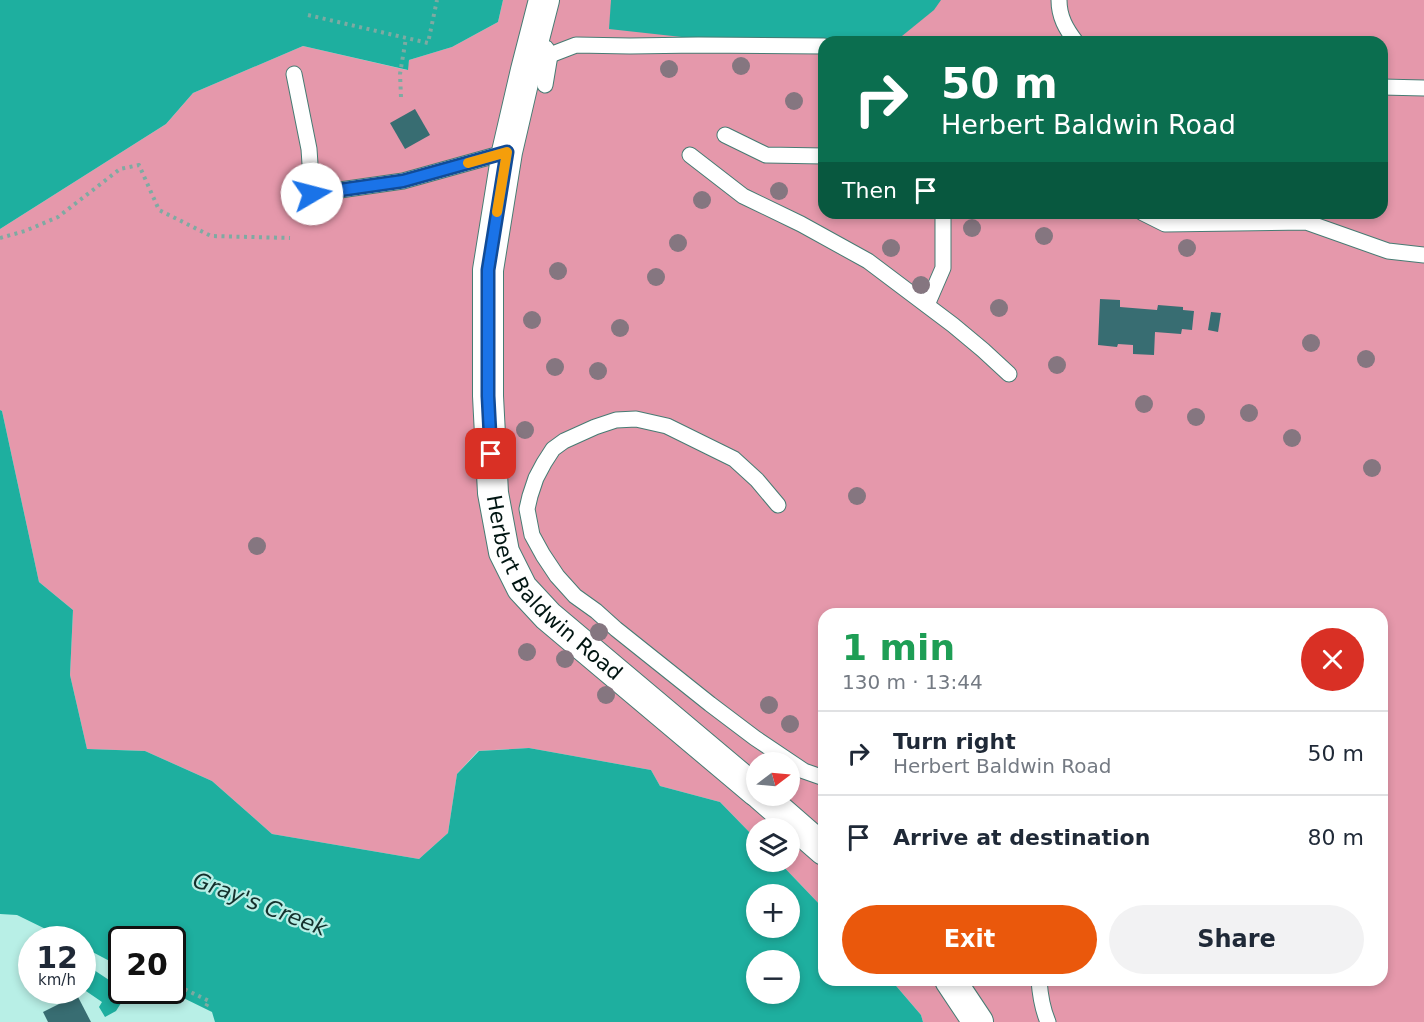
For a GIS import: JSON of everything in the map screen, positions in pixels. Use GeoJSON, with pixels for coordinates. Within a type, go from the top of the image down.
{"type":"FeatureCollection","features":[{"type":"Feature","properties":{"kind":"street","name":"Herbert Baldwin Road"},"geometry":{"type":"LineString","coordinates":[[550,5],[526,70],[507,152],[488,270],[488,396],[493,493],[504,552],[522,588],[548,616],[746,783]]}},
{"type":"Feature","properties":{"kind":"street"},"geometry":{"type":"LineString","coordinates":[[774,806],[818,845]]}},
{"type":"Feature","properties":{"kind":"street"},"geometry":{"type":"LineString","coordinates":[[954,986],[978,1022]]}},
{"type":"Feature","properties":{"kind":"lane"},"geometry":{"type":"LineString","coordinates":[[1059,0],[1065,27],[1072,36]]}},
{"type":"Feature","properties":{"kind":"lane"},"geometry":{"type":"LineString","coordinates":[[545,85],[550,55],[546,49],[550,5]]}},
{"type":"Feature","properties":{"kind":"lane"},"geometry":{"type":"LineString","coordinates":[[550,55],[576,45],[818,46]]}},
{"type":"Feature","properties":{"kind":"lane"},"geometry":{"type":"LineString","coordinates":[[294,74],[309,149],[312,194],[403,181],[507,152]]}},
{"type":"Feature","properties":{"kind":"lane"},"geometry":{"type":"LineString","coordinates":[[1388,87],[1424,88]]}},
{"type":"Feature","properties":{"kind":"lane"},"geometry":{"type":"LineString","coordinates":[[724,135],[766,155],[818,156]]}},
{"type":"Feature","properties":{"kind":"lane"},"geometry":{"type":"LineString","coordinates":[[690,155],[743,196],[801,224],[868,261],[927,305],[1009,374]]}},
{"type":"Feature","properties":{"kind":"lane"},"geometry":{"type":"LineString","coordinates":[[927,305],[943,268],[943,219]]}},
{"type":"Feature","properties":{"kind":"lane"},"geometry":{"type":"LineString","coordinates":[[1156,219],[1166,224],[1306,222],[1388,251],[1424,255]]}},
{"type":"Feature","properties":{"kind":"lane"},"geometry":{"type":"LineString","coordinates":[[778,505],[757,480],[734,459],[667,426],[636,418],[616,420],[596,427],[564,441],[553,449],[536,478],[527,509],[532,535],[543,555],[557,576],[575,596],[755,738],[804,771],[818,776]]}},
{"type":"Feature","properties":{"kind":"lane"},"geometry":{"type":"LineString","coordinates":[[1040,986],[1044,1013],[1048,1022]]}},
{"type":"Feature","properties":{"kind":"path"},"geometry":{"type":"LineString","coordinates":[[308,15],[428,43],[437,0]]}},
{"type":"Feature","properties":{"kind":"path"},"geometry":{"type":"LineString","coordinates":[[400,97],[400,74],[406,38]]}},
{"type":"Feature","properties":{"kind":"path"},"geometry":{"type":"LineString","coordinates":[[0,238],[25,231],[58,217],[120,169],[138,165],[159,210],[211,236],[290,238]]}},
{"type":"Feature","properties":{"kind":"path"},"geometry":{"type":"LineString","coordinates":[[186,990],[209,1001],[204,1010]]}},
{"type":"Feature","properties":{"kind":"shaded area"},"geometry":{"type":"Polygon","coordinates":[[[503,0],[1424,0],[1424,1022],[923,1022],[921,1015],[896,986],[1388,986],[1388,608],[818,608],[818,903],[789,872],[800,872],[800,818],[746,818],[746,829],[720,802],[660,786],[651,770],[529,748],[478,751],[457,774],[448,833],[419,859],[272,834],[212,781],[145,751],[87,749],[70,675],[73,610],[39,582],[0,410],[0,229],[166,124],[193,93],[303,46],[407,70],[409,60],[452,47],[498,22],[503,0]]]}},
{"type":"Feature","properties":{"kind":"water"},"geometry":{"type":"Polygon","coordinates":[[[0,0],[503,0],[498,22],[452,47],[409,60],[408,70],[303,46],[193,93],[166,124],[0,229],[0,0]]]}},
{"type":"Feature","properties":{"kind":"water"},"geometry":{"type":"Polygon","coordinates":[[[611,0],[941,0],[934,10],[902,36],[818,36],[818,41],[709,40],[609,29],[611,0]]]}},
{"type":"Feature","properties":{"kind":"water","name":"Gray's Creek"},"geometry":{"type":"Polygon","coordinates":[[[0,410],[39,582],[73,610],[70,675],[87,749],[145,751],[212,781],[272,834],[419,859],[448,833],[457,774],[479,751],[529,748],[651,770],[660,786],[720,802],[746,829],[746,872],[789,872],[818,903],[818,986],[896,986],[921,1015],[923,1022],[215,1022],[212,1012],[186,999],[186,926],[108,926],[108,960],[96,954],[96,926],[39,926],[17,915],[0,914],[0,410]]]}},
{"type":"Feature","properties":{"kind":"water"},"geometry":{"type":"Polygon","coordinates":[[[96,971],[108,979],[108,1004],[120,1004],[116,1011],[105,1017],[99,1007],[102,1002],[96,998],[96,971]]]}},
{"type":"Feature","properties":{"kind":"building"},"geometry":{"type":"Polygon","coordinates":[[[415,109],[430,135],[405,149],[390,123],[415,109]]]}},
{"type":"Feature","properties":{"kind":"building"},"geometry":{"type":"Polygon","coordinates":[[[1100,299],[1120,300],[1120,307],[1157,310],[1158,305],[1183,307],[1183,310],[1194,311],[1192,330],[1182,329],[1181,334],[1155,332],[1154,355],[1133,354],[1133,345],[1118,344],[1117,347],[1098,345],[1100,299]]]}},
{"type":"Feature","properties":{"kind":"building"},"geometry":{"type":"Polygon","coordinates":[[[1211,312],[1221,313],[1218,332],[1208,330],[1211,312]]]}},
{"type":"Feature","properties":{"kind":"building"},"geometry":{"type":"Polygon","coordinates":[[[59,1004],[82,1004],[91,1022],[48,1022],[43,1012],[59,1004]]]}},
{"type":"Feature","properties":{"kind":"slow traffic"},"geometry":{"type":"LineString","coordinates":[[468,163],[507,152],[497,212]]}},
{"type":"Feature","properties":{"kind":"route"},"geometry":{"type":"LineString","coordinates":[[312,194],[403,181],[507,152],[488,270],[488,396],[491,454]]}}]}
